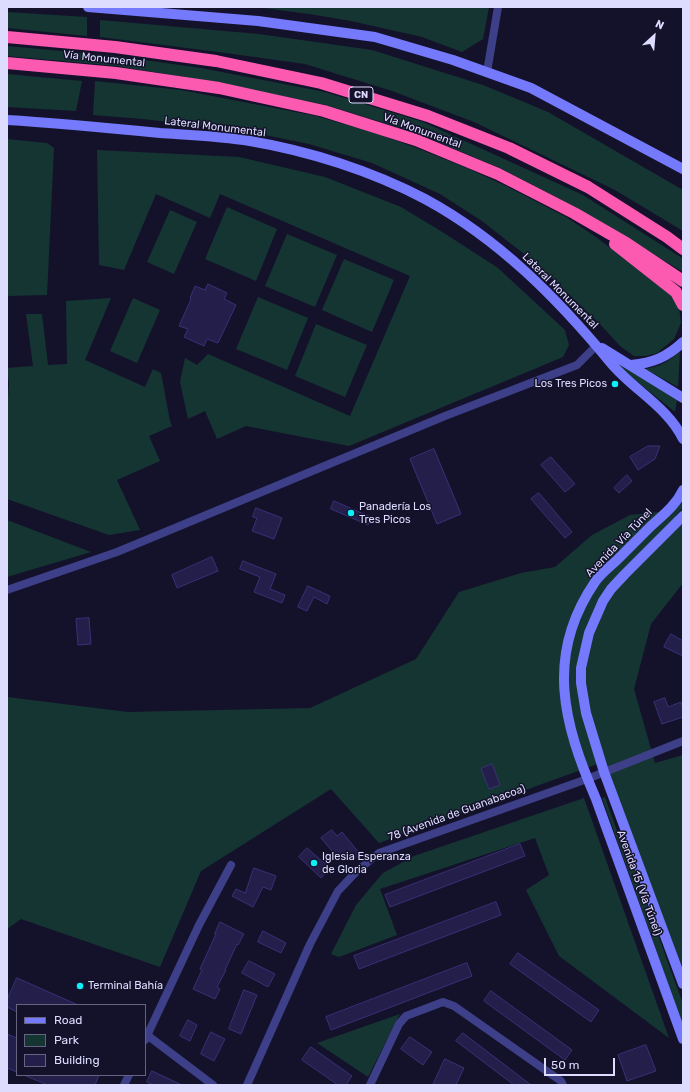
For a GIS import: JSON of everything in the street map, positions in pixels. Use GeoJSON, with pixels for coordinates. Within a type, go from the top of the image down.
{"type":"FeatureCollection","features":[{"type":"Feature","properties":{"kind":"highway","name":"Vía Monumental"},"geometry":{"type":"LineString","coordinates":[[7,37],[115,47],[216,61],[321,83],[428,116],[509,148],[588,187],[667,237],[683,249]]}},
{"type":"Feature","properties":{"kind":"highway","name":"Vía Monumental"},"geometry":{"type":"LineString","coordinates":[[7,63],[116,73],[219,88],[324,111],[416,140],[498,174],[574,213],[626,244],[683,281]]}},
{"type":"Feature","properties":{"kind":"highway"},"geometry":{"type":"LineString","coordinates":[[574,213],[676,292],[683,305]]}},
{"type":"Feature","properties":{"kind":"street"},"geometry":{"type":"LineString","coordinates":[[88,7],[258,21],[375,37],[453,60],[531,88],[683,170]]}},
{"type":"Feature","properties":{"kind":"street"},"geometry":{"type":"LineString","coordinates":[[486,72],[498,7]]}},
{"type":"Feature","properties":{"kind":"street","name":"Lateral Monumental"},"geometry":{"type":"LineString","coordinates":[[7,120],[79,125],[250,141],[317,157],[371,174],[425,200],[471,228],[511,259],[540,284],[597,345],[626,379],[670,419],[678,429],[683,439]]}},
{"type":"Feature","properties":{"kind":"street"},"geometry":{"type":"LineString","coordinates":[[631,365],[645,364],[660,359],[683,342]]}},
{"type":"Feature","properties":{"kind":"street"},"geometry":{"type":"LineString","coordinates":[[7,590],[117,552],[439,419],[577,365],[597,345]]}},
{"type":"Feature","properties":{"kind":"street","name":"Lateral Monumental"},"geometry":{"type":"LineString","coordinates":[[597,345],[683,398]]}},
{"type":"Feature","properties":{"kind":"street","name":"Avenida Vía Túnel"},"geometry":{"type":"LineString","coordinates":[[573,734],[570,728],[566,706],[564,661],[566,645],[581,606],[596,581],[668,511],[679,498],[683,490]]}},
{"type":"Feature","properties":{"kind":"street","name":"Avenida 15 (Vía Túnel)"},"geometry":{"type":"LineString","coordinates":[[683,516],[624,574],[603,601],[589,633],[581,668],[581,683],[586,713],[604,772],[683,984]]}},
{"type":"Feature","properties":{"kind":"street","name":"Avenida 15 (Vía Túnel)"},"geometry":{"type":"LineString","coordinates":[[573,734],[587,779],[596,798],[683,1039]]}},
{"type":"Feature","properties":{"kind":"street","name":"78 (Avenida de Guanabacoa)"},"geometry":{"type":"LineString","coordinates":[[247,1085],[310,944],[338,891],[357,871],[379,853],[587,779],[683,741]]}},
{"type":"Feature","properties":{"kind":"street"},"geometry":{"type":"LineString","coordinates":[[213,1085],[146,1037],[199,925],[231,865]]}},
{"type":"Feature","properties":{"kind":"street"},"geometry":{"type":"LineString","coordinates":[[370,1085],[399,1024],[406,1016],[443,1002],[454,1006],[561,1081],[563,1085]]}},
{"type":"Feature","properties":{"kind":"street"},"geometry":{"type":"LineString","coordinates":[[124,1085],[128,1076]]}},
{"type":"Feature","properties":{"kind":"green space"},"geometry":{"type":"Polygon","coordinates":[[[256,7],[489,7],[483,39],[462,52],[422,37],[351,21],[256,7]]]}},
{"type":"Feature","properties":{"kind":"green space"},"geometry":{"type":"Polygon","coordinates":[[[7,12],[87,17],[87,36],[7,28],[7,12]]]}},
{"type":"Feature","properties":{"kind":"green space"},"geometry":{"type":"Polygon","coordinates":[[[100,20],[259,34],[372,50],[483,85],[548,112],[683,190],[683,231],[615,190],[474,122],[392,91],[305,64],[100,37],[100,20]]]}},
{"type":"Feature","properties":{"kind":"green space"},"geometry":{"type":"Polygon","coordinates":[[[7,46],[116,56],[201,68],[325,92],[423,122],[583,195],[682,258],[683,272],[577,208],[500,168],[417,133],[326,105],[203,80],[117,66],[7,56],[7,46]]]}},
{"type":"Feature","properties":{"kind":"green space"},"geometry":{"type":"Polygon","coordinates":[[[7,74],[82,81],[76,111],[7,107],[7,74]]]}},
{"type":"Feature","properties":{"kind":"green space"},"geometry":{"type":"Polygon","coordinates":[[[95,81],[181,90],[316,116],[375,133],[469,169],[566,217],[596,237],[672,296],[679,308],[681,323],[674,339],[657,353],[646,356],[634,356],[620,346],[599,323],[538,265],[482,221],[440,194],[372,163],[309,144],[250,132],[143,119],[93,115],[95,81]]]}},
{"type":"Feature","properties":{"kind":"green space"},"geometry":{"type":"Polygon","coordinates":[[[7,139],[47,143],[54,148],[47,295],[7,296],[7,139]]]}},
{"type":"Feature","properties":{"kind":"green space"},"geometry":{"type":"Polygon","coordinates":[[[97,150],[239,157],[325,177],[401,207],[498,268],[565,330],[569,345],[563,357],[349,446],[246,426],[217,439],[205,411],[188,419],[180,382],[185,358],[197,365],[208,354],[350,416],[410,276],[220,194],[210,218],[156,194],[124,270],[99,265],[97,150]]]}},
{"type":"Feature","properties":{"kind":"green space"},"geometry":{"type":"Polygon","coordinates":[[[227,207],[277,229],[256,281],[205,259],[227,207]]]}},
{"type":"Feature","properties":{"kind":"green space"},"geometry":{"type":"Polygon","coordinates":[[[170,210],[197,222],[174,274],[147,262],[170,210]]]}},
{"type":"Feature","properties":{"kind":"green space"},"geometry":{"type":"Polygon","coordinates":[[[287,234],[337,255],[315,307],[265,286],[287,234]]]}},
{"type":"Feature","properties":{"kind":"green space"},"geometry":{"type":"Polygon","coordinates":[[[344,259],[394,280],[372,332],[322,310],[344,259]]]}},
{"type":"Feature","properties":{"kind":"green space"},"geometry":{"type":"Polygon","coordinates":[[[258,297],[308,318],[287,370],[236,349],[258,297]]]}},
{"type":"Feature","properties":{"kind":"green space"},"geometry":{"type":"Polygon","coordinates":[[[111,298],[85,360],[145,387],[153,369],[161,373],[172,426],[149,436],[160,461],[117,480],[140,530],[109,535],[7,499],[7,409],[9,384],[7,368],[33,366],[26,314],[42,314],[48,365],[67,364],[66,301],[111,298]]]}},
{"type":"Feature","properties":{"kind":"green space"},"geometry":{"type":"Polygon","coordinates":[[[133,298],[160,310],[137,363],[110,351],[133,298]]]}},
{"type":"Feature","properties":{"kind":"green space"},"geometry":{"type":"Polygon","coordinates":[[[316,324],[367,345],[345,397],[295,376],[316,324]]]}},
{"type":"Feature","properties":{"kind":"green space"},"geometry":{"type":"Polygon","coordinates":[[[680,351],[678,387],[645,369],[664,363],[680,351]]]}},
{"type":"Feature","properties":{"kind":"green space"},"geometry":{"type":"Polygon","coordinates":[[[617,361],[677,400],[675,412],[618,366],[617,361]]]}},
{"type":"Feature","properties":{"kind":"green space"},"geometry":{"type":"Polygon","coordinates":[[[683,499],[683,508],[675,516],[683,522],[683,583],[651,624],[634,689],[655,763],[683,755],[683,969],[603,762],[379,843],[331,789],[201,871],[160,967],[21,919],[7,929],[7,697],[128,712],[310,708],[416,659],[459,592],[521,573],[555,567],[592,535],[630,515],[668,511],[683,499]]]}},
{"type":"Feature","properties":{"kind":"green space"},"geometry":{"type":"Polygon","coordinates":[[[7,520],[91,552],[7,577],[7,520]]]}},
{"type":"Feature","properties":{"kind":"green space"},"geometry":{"type":"Polygon","coordinates":[[[605,797],[626,856],[632,863],[683,1004],[683,1025],[602,798],[605,797]]]}},
{"type":"Feature","properties":{"kind":"green space"},"geometry":{"type":"Polygon","coordinates":[[[584,798],[669,1038],[559,956],[526,890],[549,875],[535,838],[380,889],[397,935],[339,957],[331,954],[356,905],[383,873],[414,856],[584,798]]]}},
{"type":"Feature","properties":{"kind":"green space"},"geometry":{"type":"Polygon","coordinates":[[[400,1014],[368,1077],[317,1043],[400,1014]]]}},
{"type":"Feature","properties":{"kind":"building"},"geometry":{"type":"Polygon","coordinates":[[[208,284],[227,293],[224,299],[236,305],[218,343],[207,339],[204,346],[184,337],[188,329],[179,326],[195,286],[205,290],[208,284]]]}},
{"type":"Feature","properties":{"kind":"building"},"geometry":{"type":"Polygon","coordinates":[[[648,446],[660,446],[655,459],[638,470],[630,457],[648,446]]]}},
{"type":"Feature","properties":{"kind":"building"},"geometry":{"type":"Polygon","coordinates":[[[434,449],[461,514],[437,524],[410,459],[434,449]]]}},
{"type":"Feature","properties":{"kind":"building"},"geometry":{"type":"Polygon","coordinates":[[[551,457],[575,484],[565,492],[541,465],[551,457]]]}},
{"type":"Feature","properties":{"kind":"building"},"geometry":{"type":"Polygon","coordinates":[[[627,475],[632,481],[619,493],[614,488],[627,475]]]}},
{"type":"Feature","properties":{"kind":"building"},"geometry":{"type":"Polygon","coordinates":[[[539,493],[572,532],[565,538],[531,499],[539,493]]]}},
{"type":"Feature","properties":{"kind":"building"},"geometry":{"type":"Polygon","coordinates":[[[334,501],[371,517],[368,525],[331,509],[334,501]]]}},
{"type":"Feature","properties":{"kind":"building"},"geometry":{"type":"Polygon","coordinates":[[[256,508],[282,518],[274,539],[252,531],[257,518],[253,517],[256,508]]]}},
{"type":"Feature","properties":{"kind":"building"},"geometry":{"type":"Polygon","coordinates":[[[212,557],[218,571],[177,588],[172,575],[212,557]]]}},
{"type":"Feature","properties":{"kind":"building"},"geometry":{"type":"Polygon","coordinates":[[[243,561],[276,574],[270,589],[285,595],[282,603],[254,592],[260,577],[240,569],[243,561]]]}},
{"type":"Feature","properties":{"kind":"building"},"geometry":{"type":"Polygon","coordinates":[[[308,586],[330,596],[327,604],[314,597],[307,611],[298,607],[308,586]]]}},
{"type":"Feature","properties":{"kind":"building"},"geometry":{"type":"Polygon","coordinates":[[[89,618],[91,644],[78,645],[76,619],[89,618]]]}},
{"type":"Feature","properties":{"kind":"building"},"geometry":{"type":"Polygon","coordinates":[[[671,634],[683,641],[683,656],[664,647],[671,634]]]}},
{"type":"Feature","properties":{"kind":"building"},"geometry":{"type":"Polygon","coordinates":[[[665,698],[668,707],[681,702],[683,717],[662,724],[654,702],[665,698]]]}},
{"type":"Feature","properties":{"kind":"building"},"geometry":{"type":"Polygon","coordinates":[[[492,764],[500,785],[489,789],[481,769],[492,764]]]}},
{"type":"Feature","properties":{"kind":"building"},"geometry":{"type":"Polygon","coordinates":[[[332,830],[337,836],[342,832],[360,854],[353,860],[347,852],[339,859],[321,838],[332,830]]]}},
{"type":"Feature","properties":{"kind":"building"},"geometry":{"type":"Polygon","coordinates":[[[520,844],[525,856],[390,907],[385,895],[520,844]]]}},
{"type":"Feature","properties":{"kind":"building","name":"Iglesia Esperanza de Gloria"},"geometry":{"type":"Polygon","coordinates":[[[307,848],[330,868],[321,878],[299,857],[307,848]]]}},
{"type":"Feature","properties":{"kind":"building"},"geometry":{"type":"Polygon","coordinates":[[[254,868],[276,876],[271,890],[263,887],[253,907],[232,896],[236,889],[245,893],[254,868]]]}},
{"type":"Feature","properties":{"kind":"building"},"geometry":{"type":"Polygon","coordinates":[[[496,902],[501,915],[359,969],[354,956],[496,902]]]}},
{"type":"Feature","properties":{"kind":"building"},"geometry":{"type":"Polygon","coordinates":[[[220,922],[244,934],[238,945],[237,944],[217,987],[220,989],[215,999],[193,989],[202,970],[200,969],[220,922]]]}},
{"type":"Feature","properties":{"kind":"building"},"geometry":{"type":"Polygon","coordinates":[[[263,931],[286,943],[281,953],[258,942],[263,931]]]}},
{"type":"Feature","properties":{"kind":"building"},"geometry":{"type":"Polygon","coordinates":[[[518,953],[599,1010],[591,1022],[510,964],[518,953]]]}},
{"type":"Feature","properties":{"kind":"building"},"geometry":{"type":"Polygon","coordinates":[[[249,961],[275,974],[268,987],[242,973],[249,961]]]}},
{"type":"Feature","properties":{"kind":"building"},"geometry":{"type":"Polygon","coordinates":[[[467,963],[472,976],[331,1030],[326,1017],[467,963]]]}},
{"type":"Feature","properties":{"kind":"building"},"geometry":{"type":"Polygon","coordinates":[[[17,978],[76,1004],[16,1004],[16,1012],[7,1007],[7,1000],[17,978]]]}},
{"type":"Feature","properties":{"kind":"building"},"geometry":{"type":"Polygon","coordinates":[[[244,990],[257,995],[241,1034],[229,1029],[244,990]]]}},
{"type":"Feature","properties":{"kind":"building"},"geometry":{"type":"Polygon","coordinates":[[[491,991],[572,1050],[565,1060],[484,1001],[491,991]]]}},
{"type":"Feature","properties":{"kind":"building"},"geometry":{"type":"Polygon","coordinates":[[[188,1020],[197,1025],[190,1041],[180,1036],[188,1020]]]}},
{"type":"Feature","properties":{"kind":"building"},"geometry":{"type":"Polygon","coordinates":[[[211,1032],[225,1039],[214,1061],[201,1054],[211,1032]]]}},
{"type":"Feature","properties":{"kind":"building"},"geometry":{"type":"Polygon","coordinates":[[[463,1033],[531,1085],[514,1085],[456,1041],[463,1033]]]}},
{"type":"Feature","properties":{"kind":"building"},"geometry":{"type":"Polygon","coordinates":[[[7,1034],[16,1038],[16,1072],[7,1068],[7,1034]]]}},
{"type":"Feature","properties":{"kind":"building"},"geometry":{"type":"Polygon","coordinates":[[[410,1037],[432,1052],[423,1065],[401,1049],[410,1037]]]}},
{"type":"Feature","properties":{"kind":"building"},"geometry":{"type":"Polygon","coordinates":[[[646,1045],[656,1071],[627,1081],[618,1055],[646,1045]]]}},
{"type":"Feature","properties":{"kind":"building"},"geometry":{"type":"Polygon","coordinates":[[[311,1047],[352,1076],[346,1085],[338,1085],[302,1060],[311,1047]]]}},
{"type":"Feature","properties":{"kind":"building"},"geometry":{"type":"Polygon","coordinates":[[[445,1059],[464,1068],[456,1085],[433,1085],[445,1059]]]}},
{"type":"Feature","properties":{"kind":"building"},"geometry":{"type":"Polygon","coordinates":[[[152,1071],[182,1085],[153,1085],[147,1082],[152,1071]]]}},
{"type":"Feature","properties":{"kind":"building"},"geometry":{"type":"Polygon","coordinates":[[[26,1076],[99,1076],[95,1085],[48,1085],[26,1076]]]}},
{"type":"Feature","properties":{"kind":"place","name":"Los Tres Picos"},"geometry":{"type":"Point","coordinates":[615,384]}},
{"type":"Feature","properties":{"kind":"place","name":"Panadería Los Tres Picos"},"geometry":{"type":"Point","coordinates":[351,513]}},
{"type":"Feature","properties":{"kind":"place","name":"Iglesia Esperanza de Gloria"},"geometry":{"type":"Point","coordinates":[314,863]}},
{"type":"Feature","properties":{"kind":"place","name":"Terminal Bahía"},"geometry":{"type":"Point","coordinates":[80,986]}}]}
